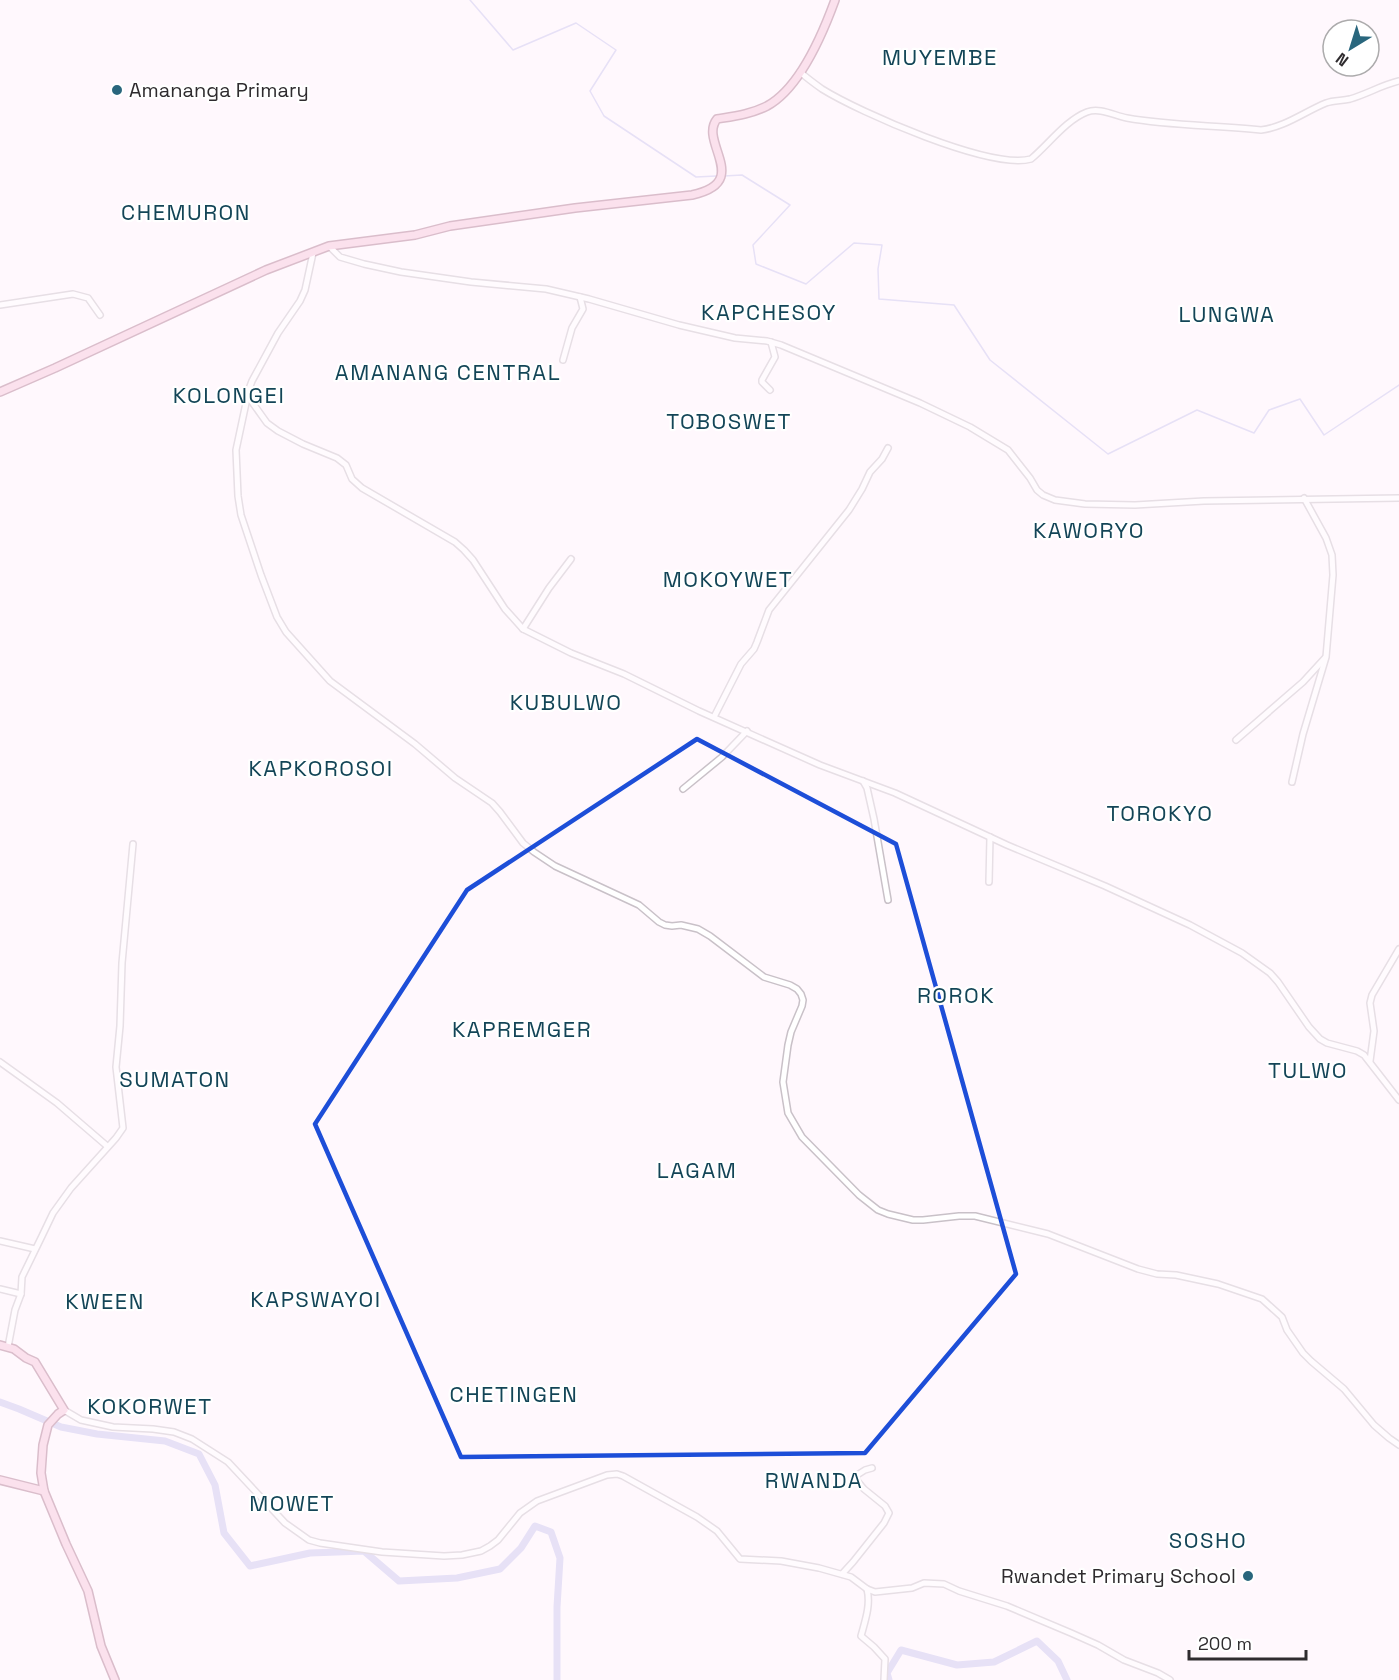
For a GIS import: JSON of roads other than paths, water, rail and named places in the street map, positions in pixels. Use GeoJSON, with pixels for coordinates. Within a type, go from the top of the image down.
{"type":"FeatureCollection","features":[{"type":"Feature","properties":{"kind":"main road"},"geometry":{"type":"LineString","coordinates":[[0,392],[266,270],[329,246],[416,235],[450,226],[575,208],[692,195],[707,191],[718,182],[722,171],[713,130],[714,122],[717,119],[743,116],[767,106],[785,92],[800,72],[823,32],[835,0]]}},
{"type":"Feature","properties":{"kind":"main road"},"geometry":{"type":"LineString","coordinates":[[4,1346],[35,1362],[64,1410],[48,1425],[41,1473],[44,1491],[88,1591],[101,1646],[115,1680]]}},
{"type":"Feature","properties":{"kind":"main road"},"geometry":{"type":"LineString","coordinates":[[0,1480],[44,1491]]}},
{"type":"Feature","properties":{"kind":"street"},"geometry":{"type":"LineString","coordinates":[[800,72],[822,89],[857,107],[938,142],[1013,161],[1030,159],[1088,111],[1102,111],[1127,118],[1161,122],[1261,130],[1283,124],[1328,102],[1350,99],[1399,81]]}},
{"type":"Feature","properties":{"kind":"street"},"geometry":{"type":"LineString","coordinates":[[329,246],[340,257],[364,264],[471,282],[546,289],[735,338],[771,342],[920,403],[970,427],[1008,450],[1037,490],[1042,495],[1055,500],[1085,504],[1135,505],[1304,498],[1399,498]]}},
{"type":"Feature","properties":{"kind":"street"},"geometry":{"type":"LineString","coordinates":[[313,253],[305,290],[300,301],[266,354],[249,389],[236,450],[241,515],[277,617],[286,632],[330,681],[415,744],[462,783],[492,803],[523,843],[555,866],[639,905],[665,925],[681,925],[698,929],[764,977],[796,989],[803,1000],[790,1038],[783,1082],[788,1113],[802,1137],[859,1195],[878,1210],[913,1220],[975,1216],[1048,1234],[1138,1269],[1218,1284],[1262,1299],[1282,1317],[1287,1330],[1311,1361],[1344,1389],[1374,1425],[1399,1445]]}},
{"type":"Feature","properties":{"kind":"street"},"geometry":{"type":"LineString","coordinates":[[0,305],[73,294],[88,298],[100,315]]}},
{"type":"Feature","properties":{"kind":"street"},"geometry":{"type":"LineString","coordinates":[[563,360],[572,328],[583,309],[580,297]]}},
{"type":"Feature","properties":{"kind":"street"},"geometry":{"type":"LineString","coordinates":[[770,390],[762,380],[775,357],[771,342]]}},
{"type":"Feature","properties":{"kind":"street"},"geometry":{"type":"LineString","coordinates":[[249,389],[252,402],[267,423],[303,444],[337,458],[346,465],[352,479],[362,488],[455,542],[464,550],[505,609],[523,629],[570,653],[624,674],[820,765],[895,793],[1190,925],[1242,953],[1270,973],[1320,1039],[1364,1055],[1399,1100]]}},
{"type":"Feature","properties":{"kind":"street"},"geometry":{"type":"LineString","coordinates":[[714,717],[741,664],[754,649],[769,610],[849,510],[870,472],[888,448]]}},
{"type":"Feature","properties":{"kind":"street"},"geometry":{"type":"LineString","coordinates":[[1293,782],[1302,734],[1326,657],[1333,575],[1332,555],[1326,538],[1304,498]]}},
{"type":"Feature","properties":{"kind":"street"},"geometry":{"type":"LineString","coordinates":[[523,629],[571,559]]}},
{"type":"Feature","properties":{"kind":"street"},"geometry":{"type":"LineString","coordinates":[[1236,740],[1303,682],[1326,657]]}},
{"type":"Feature","properties":{"kind":"street"},"geometry":{"type":"LineString","coordinates":[[683,789],[722,757],[747,731]]}},
{"type":"Feature","properties":{"kind":"street"},"geometry":{"type":"LineString","coordinates":[[863,781],[867,788],[874,819],[888,900]]}},
{"type":"Feature","properties":{"kind":"street"},"geometry":{"type":"LineString","coordinates":[[989,882],[990,837]]}},
{"type":"Feature","properties":{"kind":"street"},"geometry":{"type":"LineString","coordinates":[[4,1346],[21,1294],[22,1277],[53,1213],[120,1133],[123,1123],[116,1067],[122,963],[133,844]]}},
{"type":"Feature","properties":{"kind":"street"},"geometry":{"type":"LineString","coordinates":[[1370,1061],[1374,1031],[1370,1003],[1372,995],[1399,949]]}},
{"type":"Feature","properties":{"kind":"street"},"geometry":{"type":"LineString","coordinates":[[0,1062],[57,1103],[107,1146]]}},
{"type":"Feature","properties":{"kind":"street"},"geometry":{"type":"LineString","coordinates":[[0,1241],[35,1249]]}},
{"type":"Feature","properties":{"kind":"street"},"geometry":{"type":"LineString","coordinates":[[0,1289],[21,1294]]}},
{"type":"Feature","properties":{"kind":"street"},"geometry":{"type":"LineString","coordinates":[[64,1410],[81,1420],[113,1427],[174,1432],[192,1439],[228,1462],[285,1523],[309,1540],[382,1552],[430,1556],[472,1553],[490,1546],[506,1532],[520,1513],[537,1501],[607,1475],[617,1474],[711,1525],[740,1559],[781,1561],[842,1574],[875,1592],[912,1588],[924,1583],[944,1584],[1007,1606],[1071,1633],[1170,1680]]}},
{"type":"Feature","properties":{"kind":"street"},"geometry":{"type":"LineString","coordinates":[[842,1574],[884,1523],[889,1513],[885,1506],[854,1478],[872,1468]]}},
{"type":"Feature","properties":{"kind":"street"},"geometry":{"type":"LineString","coordinates":[[867,1589],[869,1595],[867,1614],[861,1636],[885,1659],[884,1680]]}},
{"type":"Feature","properties":{"kind":"waterway"},"geometry":{"type":"LineString","coordinates":[[470,0],[513,50],[576,23],[616,50],[590,91],[604,116],[696,177],[716,176]]}},
{"type":"Feature","properties":{"kind":"waterway"},"geometry":{"type":"LineString","coordinates":[[724,176],[742,175],[790,205],[753,245],[756,264],[806,284],[854,243],[882,245],[878,269],[879,299],[954,305],[990,360],[1108,454],[1197,410],[1254,433],[1269,410],[1300,399],[1324,435],[1399,385]]}},
{"type":"Feature","properties":{"kind":"waterway"},"geometry":{"type":"LineString","coordinates":[[0,1402],[61,1427],[97,1434],[165,1441],[199,1454],[215,1485],[224,1533],[250,1566],[310,1553],[364,1551],[399,1581],[457,1578],[500,1569],[521,1548],[535,1526],[551,1532],[560,1558],[557,1680]]}},
{"type":"Feature","properties":{"kind":"waterway"},"geometry":{"type":"LineString","coordinates":[[889,1680],[887,1673],[901,1650],[957,1665],[994,1662],[1037,1641],[1058,1661],[1067,1680]]}},
{"type":"Feature","properties":{"kind":"place","name":"Amananga Primary"},"geometry":{"type":"Point","coordinates":[117,90]}},
{"type":"Feature","properties":{"kind":"place","name":"Rwandet Primary School"},"geometry":{"type":"Point","coordinates":[1248,1576]}},
{"type":"Feature","properties":{"kind":"district","name":"MUYEMBE"},"geometry":{"type":"Point","coordinates":[940,57]}},
{"type":"Feature","properties":{"kind":"district","name":"CHEMURON"},"geometry":{"type":"Point","coordinates":[186,212]}},
{"type":"Feature","properties":{"kind":"district","name":"KAPCHESOY"},"geometry":{"type":"Point","coordinates":[769,312]}},
{"type":"Feature","properties":{"kind":"district","name":"LUNGWA"},"geometry":{"type":"Point","coordinates":[1227,314]}},
{"type":"Feature","properties":{"kind":"district","name":"AMANANG CENTRAL"},"geometry":{"type":"Point","coordinates":[448,372]}},
{"type":"Feature","properties":{"kind":"district","name":"KOLONGEI"},"geometry":{"type":"Point","coordinates":[229,395]}},
{"type":"Feature","properties":{"kind":"district","name":"TOBOSWET"},"geometry":{"type":"Point","coordinates":[729,421]}},
{"type":"Feature","properties":{"kind":"district","name":"KAWORYO"},"geometry":{"type":"Point","coordinates":[1089,530]}},
{"type":"Feature","properties":{"kind":"district","name":"MOKOYWET"},"geometry":{"type":"Point","coordinates":[728,579]}},
{"type":"Feature","properties":{"kind":"district","name":"KUBULWO"},"geometry":{"type":"Point","coordinates":[566,702]}},
{"type":"Feature","properties":{"kind":"district","name":"KAPKOROSOI"},"geometry":{"type":"Point","coordinates":[321,768]}},
{"type":"Feature","properties":{"kind":"district","name":"TOROKYO"},"geometry":{"type":"Point","coordinates":[1160,813]}},
{"type":"Feature","properties":{"kind":"district","name":"ROROK"},"geometry":{"type":"Point","coordinates":[956,995]}},
{"type":"Feature","properties":{"kind":"district","name":"KAPREMGER"},"geometry":{"type":"Point","coordinates":[522,1029]}},
{"type":"Feature","properties":{"kind":"district","name":"TULWO"},"geometry":{"type":"Point","coordinates":[1308,1070]}},
{"type":"Feature","properties":{"kind":"district","name":"SUMATON"},"geometry":{"type":"Point","coordinates":[175,1079]}},
{"type":"Feature","properties":{"kind":"district","name":"LAGAM"},"geometry":{"type":"Point","coordinates":[697,1170]}},
{"type":"Feature","properties":{"kind":"district","name":"KAPSWAYOI"},"geometry":{"type":"Point","coordinates":[316,1299]}},
{"type":"Feature","properties":{"kind":"district","name":"KWEEN"},"geometry":{"type":"Point","coordinates":[105,1301]}},
{"type":"Feature","properties":{"kind":"district","name":"CHETINGEN"},"geometry":{"type":"Point","coordinates":[514,1394]}},
{"type":"Feature","properties":{"kind":"district","name":"KOKORWET"},"geometry":{"type":"Point","coordinates":[150,1406]}},
{"type":"Feature","properties":{"kind":"district","name":"RWANDA"},"geometry":{"type":"Point","coordinates":[814,1480]}},
{"type":"Feature","properties":{"kind":"district","name":"MOWET"},"geometry":{"type":"Point","coordinates":[292,1503]}},
{"type":"Feature","properties":{"kind":"district","name":"SOSHO"},"geometry":{"type":"Point","coordinates":[1208,1540]}}]}
